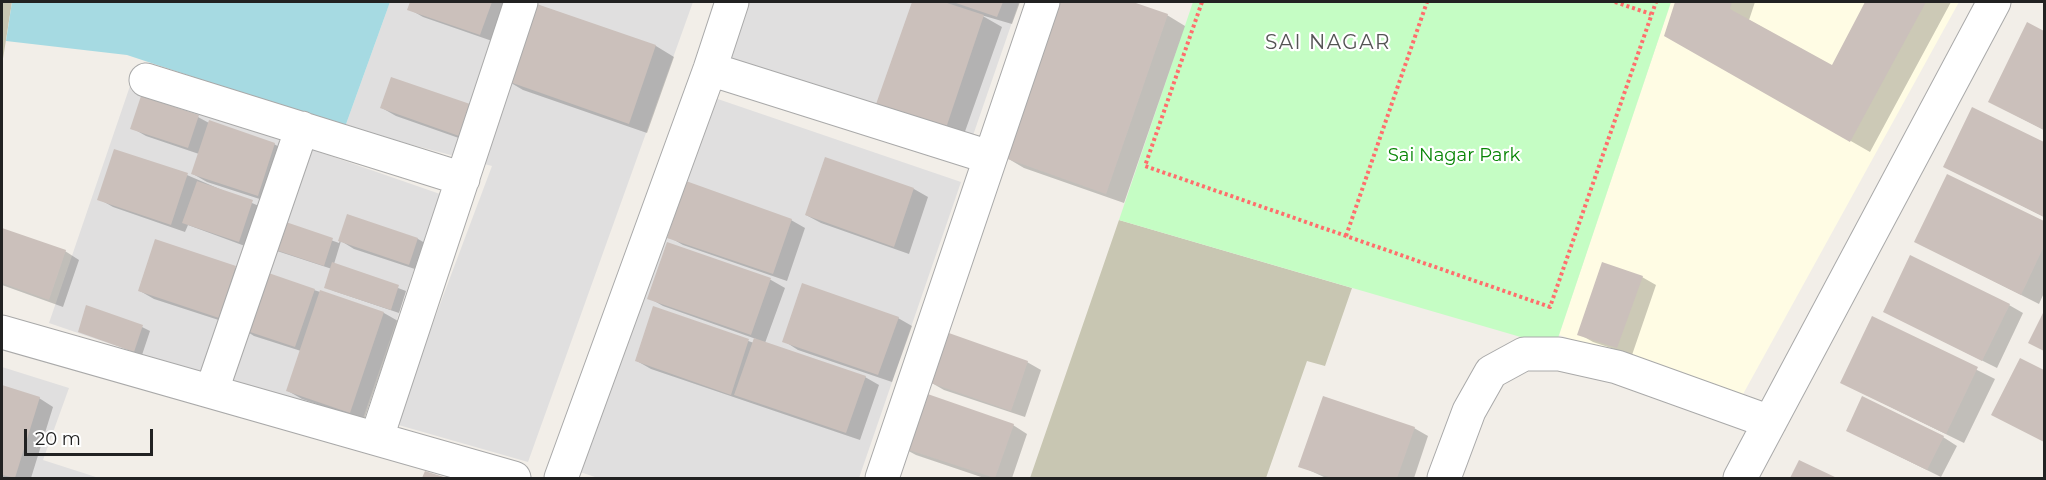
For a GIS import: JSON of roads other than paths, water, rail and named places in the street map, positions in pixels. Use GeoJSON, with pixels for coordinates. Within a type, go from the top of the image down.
{"type":"FeatureCollection","features":[{"type":"Feature","properties":{"kind":"street"},"geometry":{"type":"LineString","coordinates":[[377,437],[521,2]]}},
{"type":"Feature","properties":{"kind":"street"},"geometry":{"type":"LineString","coordinates":[[561,478],[710,69],[732,2]]}},
{"type":"Feature","properties":{"kind":"street"},"geometry":{"type":"LineString","coordinates":[[882,478],[1043,2]]}},
{"type":"Feature","properties":{"kind":"street"},"geometry":{"type":"LineString","coordinates":[[1740,478],[1994,2]]}},
{"type":"Feature","properties":{"kind":"street"},"geometry":{"type":"LineString","coordinates":[[710,69],[990,157]]}},
{"type":"Feature","properties":{"kind":"street"},"geometry":{"type":"LineString","coordinates":[[146,80],[463,179]]}},
{"type":"Feature","properties":{"kind":"street"},"geometry":{"type":"LineString","coordinates":[[213,390],[302,128]]}},
{"type":"Feature","properties":{"kind":"street"},"geometry":{"type":"LineString","coordinates":[[2,332],[213,390],[514,478]]}},
{"type":"Feature","properties":{"kind":"street"},"geometry":{"type":"LineString","coordinates":[[1444,478],[1469,411],[1491,372],[1524,354],[1559,354],[1617,367],[1770,422]]}},
{"type":"Feature","properties":{"kind":"water"},"geometry":{"type":"Polygon","coordinates":[[[12,2],[390,2],[345,127],[127,55],[6,41],[12,2]]]}},
{"type":"Feature","properties":{"kind":"district","name":"SAI NAGAR"},"geometry":{"type":"Point","coordinates":[1328,43]}},
{"type":"Feature","properties":{"kind":"park label","name":"Sai Nagar Park"},"geometry":{"type":"Point","coordinates":[1454,156]}}]}
